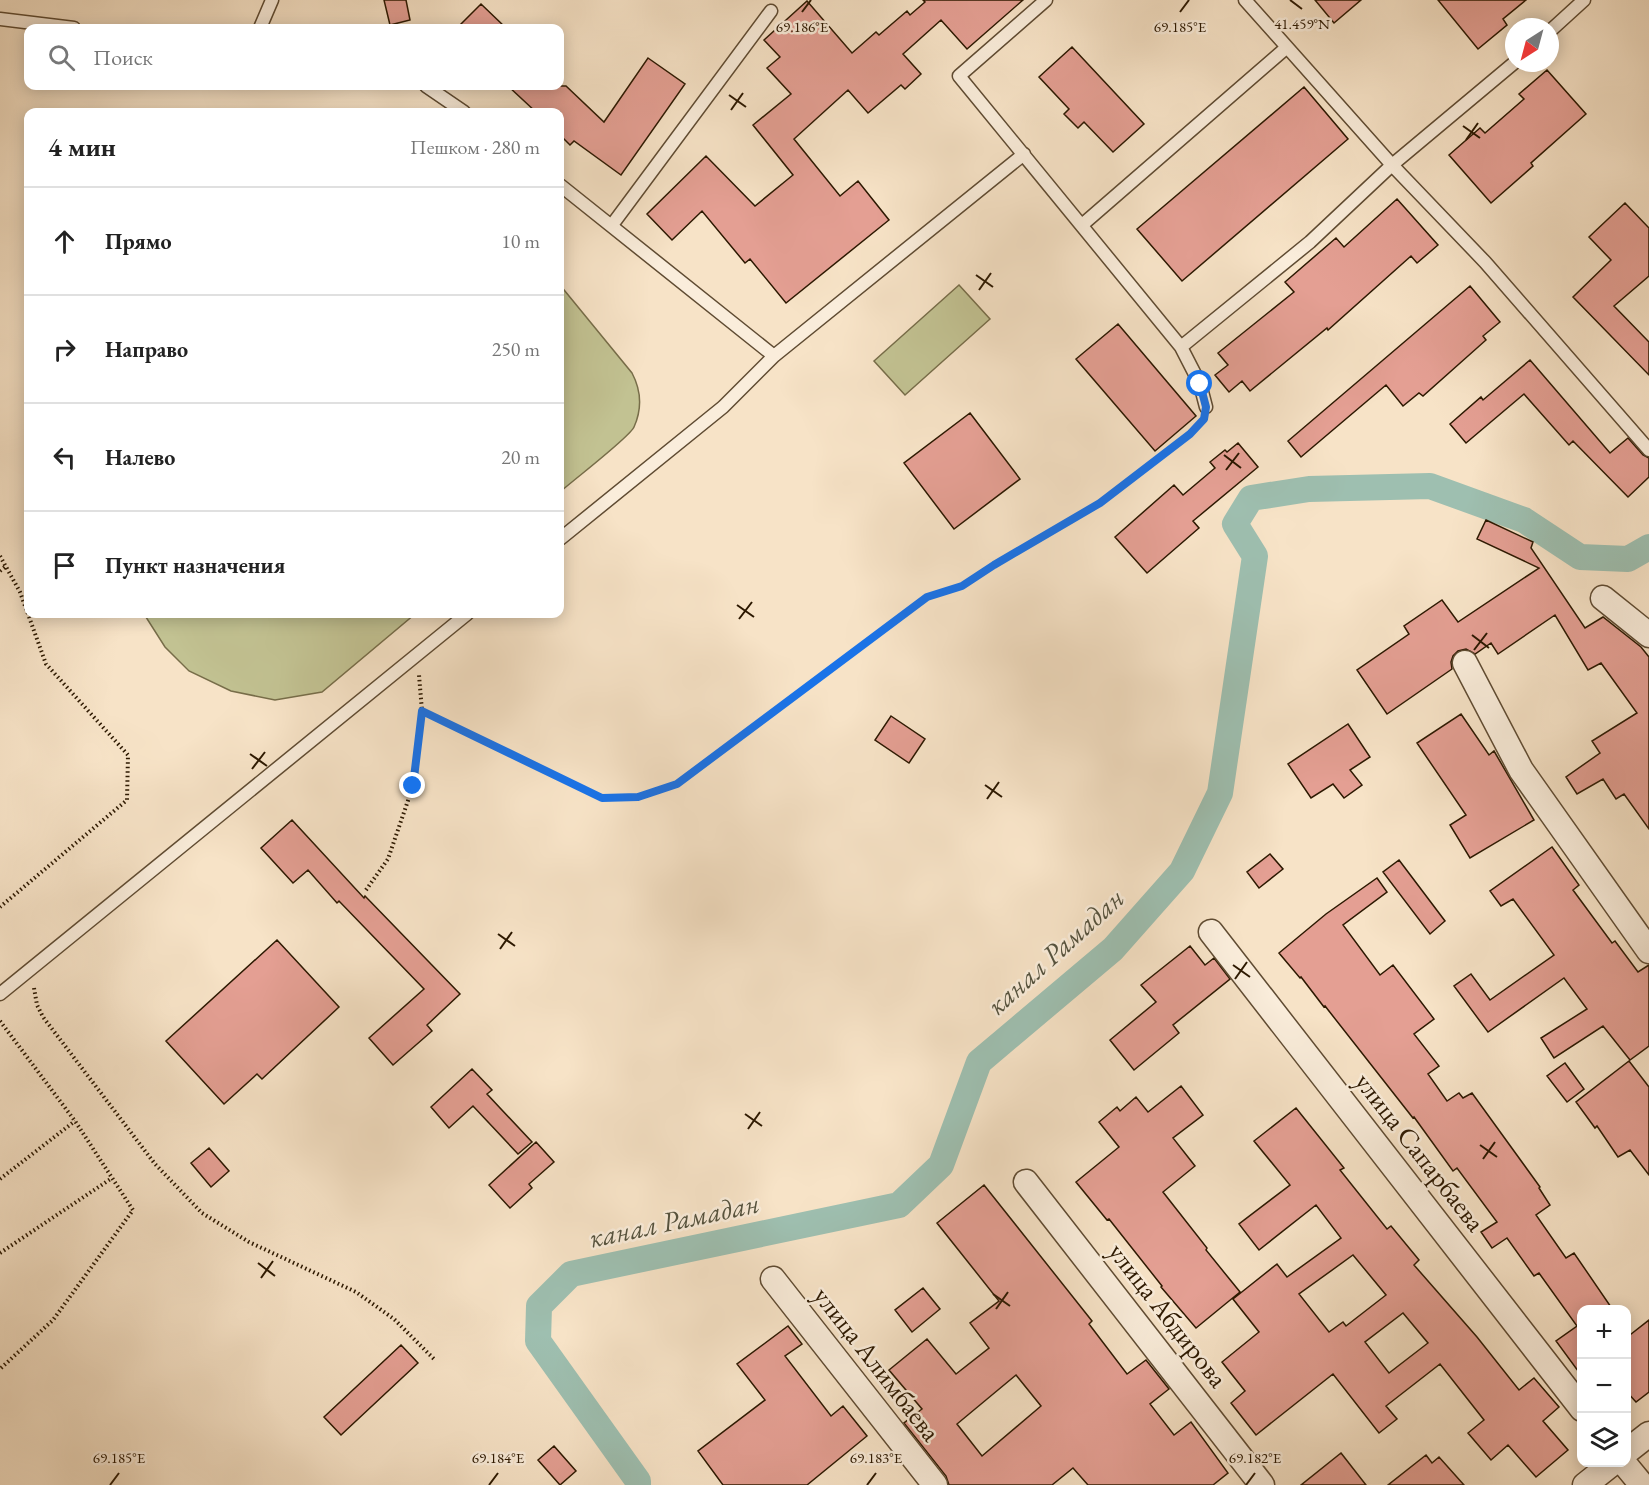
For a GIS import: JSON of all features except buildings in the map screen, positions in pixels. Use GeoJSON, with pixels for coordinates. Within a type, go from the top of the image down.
{"type":"FeatureCollection","features":[{"type":"Feature","properties":{"kind":"street"},"geometry":{"type":"LineString","coordinates":[[1603,598],[1649,635]]}},
{"type":"Feature","properties":{"kind":"street"},"geometry":{"type":"LineString","coordinates":[[1465,663],[1521,770],[1649,951]]}},
{"type":"Feature","properties":{"kind":"street","name":"улица Сапарбаева"},"geometry":{"type":"LineString","coordinates":[[1211,932],[1577,1404]]}},
{"type":"Feature","properties":{"kind":"street","name":"улица Абдирова"},"geometry":{"type":"LineString","coordinates":[[1026,1182],[1262,1485]]}},
{"type":"Feature","properties":{"kind":"street","name":"улица Алимбаева"},"geometry":{"type":"LineString","coordinates":[[773,1279],[934,1485]]}},
{"type":"Feature","properties":{"kind":"street"},"geometry":{"type":"LineString","coordinates":[[1631,1448],[1649,1434]]}},
{"type":"Feature","properties":{"kind":"street"},"geometry":{"type":"LineString","coordinates":[[1585,1485],[1608,1467]]}},
{"type":"Feature","properties":{"kind":"street"},"geometry":{"type":"LineString","coordinates":[[1627,1467],[1642,1485]]}},
{"type":"Feature","properties":{"kind":"lane"},"geometry":{"type":"LineString","coordinates":[[262,24],[272,0]]}},
{"type":"Feature","properties":{"kind":"lane"},"geometry":{"type":"LineString","coordinates":[[1046,0],[959,76],[1181,347],[1200,384],[1206,407]]}},
{"type":"Feature","properties":{"kind":"lane"},"geometry":{"type":"LineString","coordinates":[[1245,0],[1392,165],[1485,262],[1649,450]]}},
{"type":"Feature","properties":{"kind":"lane"},"geometry":{"type":"LineString","coordinates":[[1559,23],[1584,0]]}},
{"type":"Feature","properties":{"kind":"lane"},"geometry":{"type":"LineString","coordinates":[[612,225],[771,11]]}},
{"type":"Feature","properties":{"kind":"lane"},"geometry":{"type":"LineString","coordinates":[[0,19],[41,24]]}},
{"type":"Feature","properties":{"kind":"lane"},"geometry":{"type":"LineString","coordinates":[[1082,225],[1286,48]]}},
{"type":"Feature","properties":{"kind":"lane"},"geometry":{"type":"LineString","coordinates":[[1181,347],[1310,242],[1392,165],[1505,71]]}},
{"type":"Feature","properties":{"kind":"lane"},"geometry":{"type":"LineString","coordinates":[[432,90],[458,108]]}},
{"type":"Feature","properties":{"kind":"lane"},"geometry":{"type":"LineString","coordinates":[[564,536],[723,407],[774,356],[1024,154]]}},
{"type":"Feature","properties":{"kind":"lane"},"geometry":{"type":"LineString","coordinates":[[564,188],[774,356]]}},
{"type":"Feature","properties":{"kind":"lane"},"geometry":{"type":"LineString","coordinates":[[0,994],[462,618]]}},
{"type":"Feature","properties":{"kind":"path"},"geometry":{"type":"LineString","coordinates":[[422,711],[602,798],[638,797],[677,784],[927,597],[962,586],[1100,503],[1190,434],[1204,419],[1206,407]]}},
{"type":"Feature","properties":{"kind":"path"},"geometry":{"type":"LineString","coordinates":[[0,556],[24,603]]}},
{"type":"Feature","properties":{"kind":"path"},"geometry":{"type":"LineString","coordinates":[[0,571],[6,566]]}},
{"type":"Feature","properties":{"kind":"path"},"geometry":{"type":"LineString","coordinates":[[0,907],[127,800],[128,755],[46,664],[29,618]]}},
{"type":"Feature","properties":{"kind":"path"},"geometry":{"type":"LineString","coordinates":[[366,890],[388,860],[413,786],[422,711],[418,653]]}},
{"type":"Feature","properties":{"kind":"path"},"geometry":{"type":"LineString","coordinates":[[44,960],[34,986],[37,1005],[43,1017],[155,1164],[202,1214],[249,1242],[356,1292],[394,1319],[434,1359]]}},
{"type":"Feature","properties":{"kind":"path"},"geometry":{"type":"LineString","coordinates":[[0,1021],[75,1121],[133,1210],[53,1320],[0,1369]]}},
{"type":"Feature","properties":{"kind":"path"},"geometry":{"type":"LineString","coordinates":[[0,1179],[75,1121]]}},
{"type":"Feature","properties":{"kind":"path"},"geometry":{"type":"LineString","coordinates":[[0,1253],[112,1178]]}},
{"type":"Feature","properties":{"kind":"green space"},"geometry":{"type":"Polygon","coordinates":[[[959,285],[990,319],[905,395],[874,361],[959,285]]]}},
{"type":"Feature","properties":{"kind":"green space"},"geometry":{"type":"Polygon","coordinates":[[[564,290],[632,373],[637,386],[639,400],[637,420],[630,432],[564,489],[564,290]]]}},
{"type":"Feature","properties":{"kind":"green space"},"geometry":{"type":"Polygon","coordinates":[[[147,618],[410,618],[322,692],[275,700],[231,691],[189,671],[165,647],[147,618]]]}},
{"type":"Feature","properties":{"kind":"waterway","name":"канал Рамадан"},"geometry":{"type":"LineString","coordinates":[[638,1485],[638,1481],[538,1341],[539,1306],[571,1274],[899,1205],[941,1165],[979,1062],[1113,949],[1182,871],[1220,793],[1255,556],[1235,524],[1251,498],[1309,489],[1430,486],[1524,520],[1580,557],[1628,559],[1649,547]]}},
{"type":"Feature","properties":{"kind":"route"},"geometry":{"type":"LineString","coordinates":[[413,786],[422,711],[602,798],[638,797],[677,784],[927,597],[962,586],[1100,503],[1190,434],[1204,419],[1206,407],[1200,384]]}}]}
